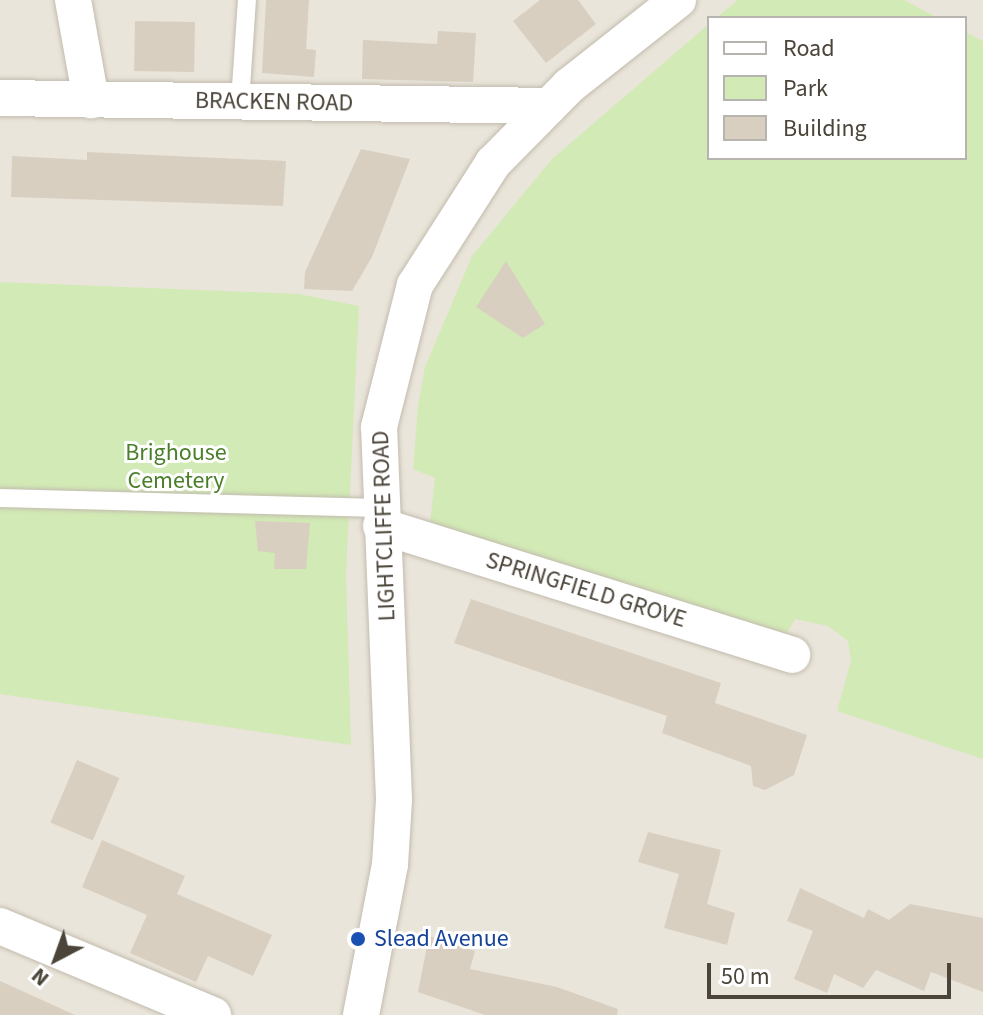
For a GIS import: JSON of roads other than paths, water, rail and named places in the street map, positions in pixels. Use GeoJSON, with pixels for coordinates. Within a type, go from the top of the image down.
{"type":"FeatureCollection","features":[{"type":"Feature","properties":{"kind":"street"},"geometry":{"type":"LineString","coordinates":[[73,0],[91,100]]}},
{"type":"Feature","properties":{"kind":"street","name":"LIGHTCLIFFE ROAD"},"geometry":{"type":"LineString","coordinates":[[361,1015],[390,865],[394,799],[379,427],[415,285],[493,163],[549,106],[678,0]]}},
{"type":"Feature","properties":{"kind":"street","name":"BRACKEN ROAD"},"geometry":{"type":"LineString","coordinates":[[0,98],[549,106]]}},
{"type":"Feature","properties":{"kind":"street","name":"SPRINGFIELD GROVE"},"geometry":{"type":"LineString","coordinates":[[381,517],[792,655]]}},
{"type":"Feature","properties":{"kind":"street"},"geometry":{"type":"LineString","coordinates":[[0,926],[213,1015]]}},
{"type":"Feature","properties":{"kind":"lane"},"geometry":{"type":"LineString","coordinates":[[240,102],[247,0]]}},
{"type":"Feature","properties":{"kind":"lane"},"geometry":{"type":"LineString","coordinates":[[0,498],[381,517]]}},
{"type":"Feature","properties":{"kind":"place","name":"Slead Avenue"},"geometry":{"type":"Point","coordinates":[358,939]}},
{"type":"Feature","properties":{"kind":"park label","name":"Brighouse Cemetery"},"geometry":{"type":"Point","coordinates":[176,467]}}]}
